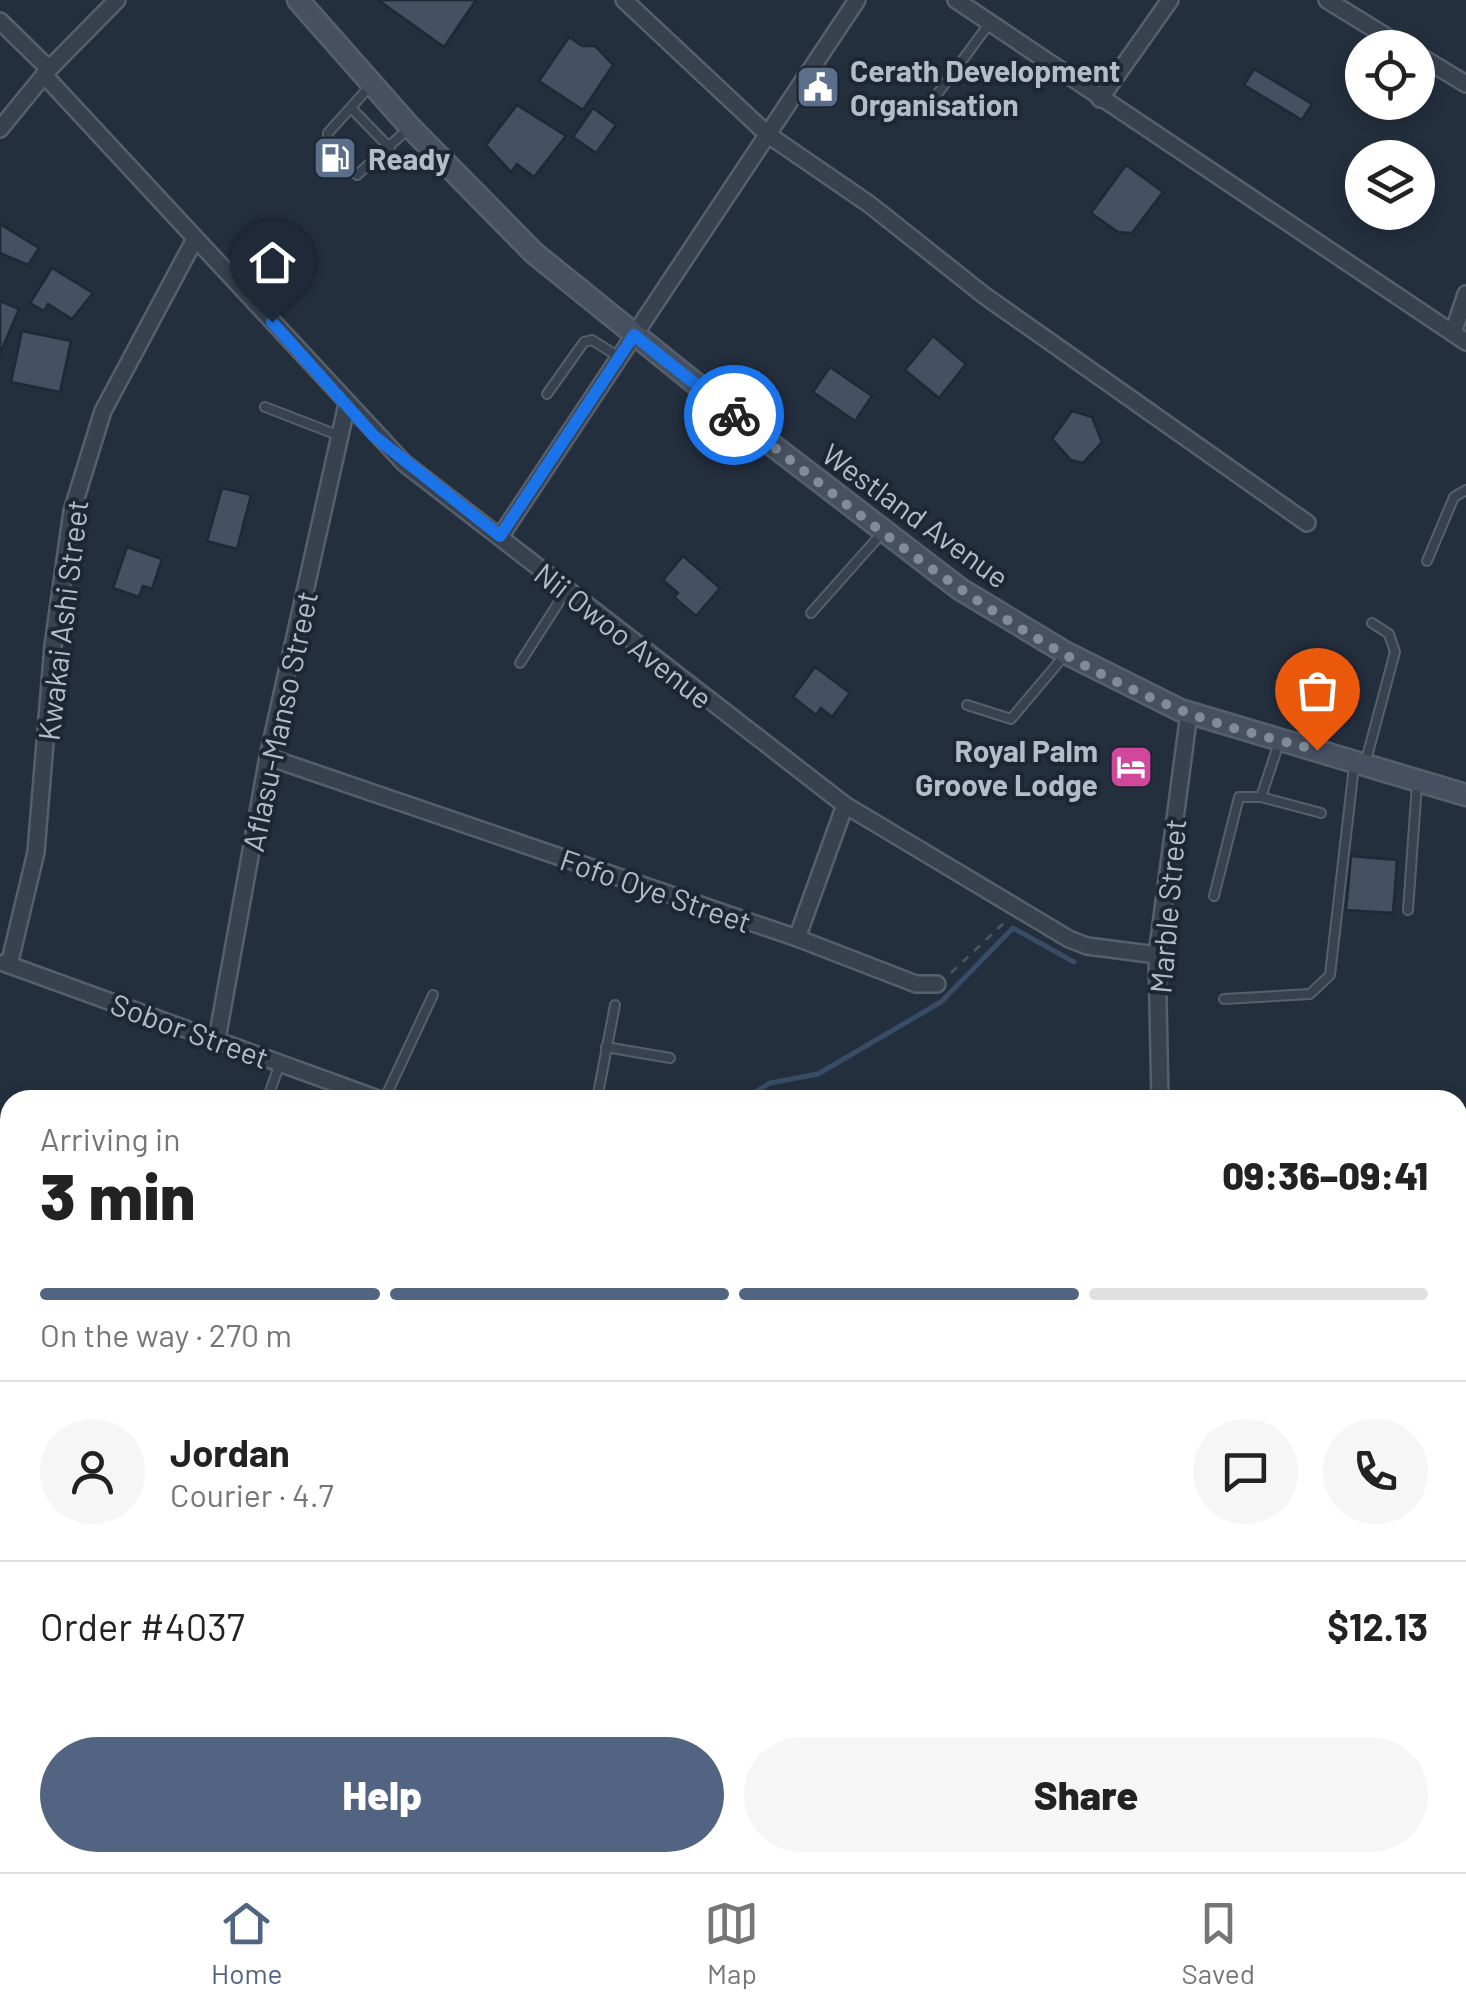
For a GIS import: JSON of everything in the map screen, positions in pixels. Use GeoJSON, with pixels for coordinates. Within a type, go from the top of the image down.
{"type":"FeatureCollection","features":[{"type":"Feature","properties":{"kind":"street"},"geometry":{"type":"LineString","coordinates":[[0,130],[46,72],[117,0]]}},
{"type":"Feature","properties":{"kind":"street","name":"Westland Avenue"},"geometry":{"type":"LineString","coordinates":[[298,0],[371,85],[499,221],[634,335],[960,589],[1066,654],[1190,713],[1466,795]]}},
{"type":"Feature","properties":{"kind":"street"},"geometry":{"type":"LineString","coordinates":[[624,0],[768,134],[869,204],[985,296],[1307,523]]}},
{"type":"Feature","properties":{"kind":"street"},"geometry":{"type":"LineString","coordinates":[[500,536],[857,0]]}},
{"type":"Feature","properties":{"kind":"street"},"geometry":{"type":"LineString","coordinates":[[956,0],[1460,338],[1466,294]]}},
{"type":"Feature","properties":{"kind":"street"},"geometry":{"type":"LineString","coordinates":[[1100,99],[1170,0]]}},
{"type":"Feature","properties":{"kind":"street"},"geometry":{"type":"LineString","coordinates":[[1326,0],[1375,30]]}},
{"type":"Feature","properties":{"kind":"street","name":"Nii Owoo Avenue"},"geometry":{"type":"LineString","coordinates":[[0,21],[195,239],[404,463],[845,805],[1087,946],[1157,954]]}},
{"type":"Feature","properties":{"kind":"street"},"geometry":{"type":"LineString","coordinates":[[1435,65],[1466,84]]}},
{"type":"Feature","properties":{"kind":"street","name":"Kwakai Ashi Street"},"geometry":{"type":"LineString","coordinates":[[4,963],[36,852],[53,646],[72,511],[103,411],[195,239]]}},
{"type":"Feature","properties":{"kind":"street","name":"Aflasu-Manso Street"},"geometry":{"type":"LineString","coordinates":[[217,1039],[268,758],[348,404]]}},
{"type":"Feature","properties":{"kind":"street","name":"Marble Street"},"geometry":{"type":"LineString","coordinates":[[1160,1090],[1157,954],[1190,713]]}},
{"type":"Feature","properties":{"kind":"street","name":"Fofo Oye Street"},"geometry":{"type":"LineString","coordinates":[[268,758],[797,938],[916,984],[938,984]]}},
{"type":"Feature","properties":{"kind":"street"},"geometry":{"type":"LineString","coordinates":[[797,938],[845,805]]}},
{"type":"Feature","properties":{"kind":"street","name":"Sobor Street"},"geometry":{"type":"LineString","coordinates":[[4,963],[355,1090]]}},
{"type":"Feature","properties":{"kind":"lane"},"geometry":{"type":"LineString","coordinates":[[930,104],[989,24]]}},
{"type":"Feature","properties":{"kind":"lane"},"geometry":{"type":"LineString","coordinates":[[371,85],[328,133],[327,150],[350,172],[365,171],[410,127]]}},
{"type":"Feature","properties":{"kind":"lane"},"geometry":{"type":"LineString","coordinates":[[351,108],[390,148]]}},
{"type":"Feature","properties":{"kind":"lane"},"geometry":{"type":"LineString","coordinates":[[547,394],[584,342],[592,340],[620,358]]}},
{"type":"Feature","properties":{"kind":"lane"},"geometry":{"type":"LineString","coordinates":[[265,407],[340,436]]}},
{"type":"Feature","properties":{"kind":"lane"},"geometry":{"type":"LineString","coordinates":[[1427,561],[1454,498],[1466,490]]}},
{"type":"Feature","properties":{"kind":"lane"},"geometry":{"type":"LineString","coordinates":[[811,614],[883,532]]}},
{"type":"Feature","properties":{"kind":"lane"},"geometry":{"type":"LineString","coordinates":[[520,663],[566,590]]}},
{"type":"Feature","properties":{"kind":"lane"},"geometry":{"type":"LineString","coordinates":[[1224,999],[1310,994],[1330,975],[1360,762],[1395,652],[1389,634],[1372,623]]}},
{"type":"Feature","properties":{"kind":"lane"},"geometry":{"type":"LineString","coordinates":[[967,705],[1012,719],[1066,654]]}},
{"type":"Feature","properties":{"kind":"lane"},"geometry":{"type":"LineString","coordinates":[[1261,797],[1280,740]]}},
{"type":"Feature","properties":{"kind":"lane"},"geometry":{"type":"LineString","coordinates":[[1408,910],[1418,778]]}},
{"type":"Feature","properties":{"kind":"lane"},"geometry":{"type":"LineString","coordinates":[[1214,896],[1234,805],[1239,798],[1261,797],[1321,812]]}},
{"type":"Feature","properties":{"kind":"lane"},"geometry":{"type":"LineString","coordinates":[[387,1090],[433,994]]}},
{"type":"Feature","properties":{"kind":"lane"},"geometry":{"type":"LineString","coordinates":[[604,1090],[606,1047],[615,1005]]}},
{"type":"Feature","properties":{"kind":"lane"},"geometry":{"type":"LineString","coordinates":[[606,1047],[670,1058]]}},
{"type":"Feature","properties":{"kind":"lane"},"geometry":{"type":"LineString","coordinates":[[270,1090],[280,1062]]}},
{"type":"Feature","properties":{"kind":"path"},"geometry":{"type":"LineString","coordinates":[[938,984],[1019,909]]}},
{"type":"Feature","properties":{"kind":"building"},"geometry":{"type":"Polygon","coordinates":[[[378,0],[476,0],[444,47],[378,0]]]}},
{"type":"Feature","properties":{"kind":"building"},"geometry":{"type":"Polygon","coordinates":[[[569,37],[582,46],[595,46],[613,65],[583,110],[539,81],[569,37]]]}},
{"type":"Feature","properties":{"kind":"building"},"geometry":{"type":"Polygon","coordinates":[[[1254,69],[1312,104],[1302,120],[1244,85],[1254,69]]]}},
{"type":"Feature","properties":{"kind":"building"},"geometry":{"type":"Polygon","coordinates":[[[517,105],[566,136],[534,177],[517,164],[511,172],[486,145],[517,105]]]}},
{"type":"Feature","properties":{"kind":"building"},"geometry":{"type":"Polygon","coordinates":[[[593,108],[616,125],[596,153],[573,137],[593,108]]]}},
{"type":"Feature","properties":{"kind":"building"},"geometry":{"type":"Polygon","coordinates":[[[1126,165],[1163,192],[1132,233],[1118,232],[1091,213],[1126,165]]]}},
{"type":"Feature","properties":{"kind":"building"},"geometry":{"type":"Polygon","coordinates":[[[0,224],[39,248],[28,265],[0,253],[0,224]]]}},
{"type":"Feature","properties":{"kind":"building"},"geometry":{"type":"Polygon","coordinates":[[[282,235],[315,269],[290,294],[248,260],[282,235]]]}},
{"type":"Feature","properties":{"kind":"building"},"geometry":{"type":"Polygon","coordinates":[[[52,268],[93,293],[72,319],[48,304],[44,311],[30,303],[52,268]]]}},
{"type":"Feature","properties":{"kind":"building"},"geometry":{"type":"Polygon","coordinates":[[[0,301],[19,309],[0,354],[0,301]]]}},
{"type":"Feature","properties":{"kind":"building"},"geometry":{"type":"Polygon","coordinates":[[[22,331],[71,341],[60,392],[11,382],[22,331]]]}},
{"type":"Feature","properties":{"kind":"building"},"geometry":{"type":"Polygon","coordinates":[[[933,336],[966,364],[939,398],[905,370],[933,336]]]}},
{"type":"Feature","properties":{"kind":"building"},"geometry":{"type":"Polygon","coordinates":[[[830,367],[872,396],[855,421],[813,392],[830,367]]]}},
{"type":"Feature","properties":{"kind":"building"},"geometry":{"type":"Polygon","coordinates":[[[1072,411],[1092,417],[1102,442],[1083,463],[1071,460],[1052,439],[1072,411]]]}},
{"type":"Feature","properties":{"kind":"building"},"geometry":{"type":"Polygon","coordinates":[[[222,488],[251,495],[237,549],[207,541],[222,488]]]}},
{"type":"Feature","properties":{"kind":"building"},"geometry":{"type":"Polygon","coordinates":[[[127,547],[162,559],[152,589],[143,586],[139,597],[113,588],[127,547]]]}},
{"type":"Feature","properties":{"kind":"building"},"geometry":{"type":"Polygon","coordinates":[[[683,556],[720,588],[696,616],[674,597],[678,593],[663,580],[683,556]]]}},
{"type":"Feature","properties":{"kind":"building"},"geometry":{"type":"Polygon","coordinates":[[[815,667],[850,693],[832,717],[821,708],[816,715],[793,697],[815,667]]]}},
{"type":"Feature","properties":{"kind":"building"},"geometry":{"type":"Polygon","coordinates":[[[1351,856],[1397,860],[1393,913],[1346,910],[1351,856]]]}},
{"type":"Feature","properties":{"kind":"waterway"},"geometry":{"type":"LineString","coordinates":[[758,1090],[770,1083],[818,1074],[941,1002],[1013,928],[1074,962]]}},
{"type":"Feature","properties":{"kind":"way so far"},"geometry":{"type":"LineString","coordinates":[[734,415],[960,589],[1066,654],[1180,710],[1317,750]]}},
{"type":"Feature","properties":{"kind":"place","name":"Cerath Development Organisation"},"geometry":{"type":"Point","coordinates":[818,87]}},
{"type":"Feature","properties":{"kind":"place","name":"Ready"},"geometry":{"type":"Point","coordinates":[335,158]}},
{"type":"Feature","properties":{"kind":"place","name":"Royal Palm Groove Lodge"},"geometry":{"type":"Point","coordinates":[1131,767]}},
{"type":"Feature","properties":{"kind":"route"},"geometry":{"type":"LineString","coordinates":[[272,322],[374,436],[500,536],[634,335],[734,415]]}}]}
